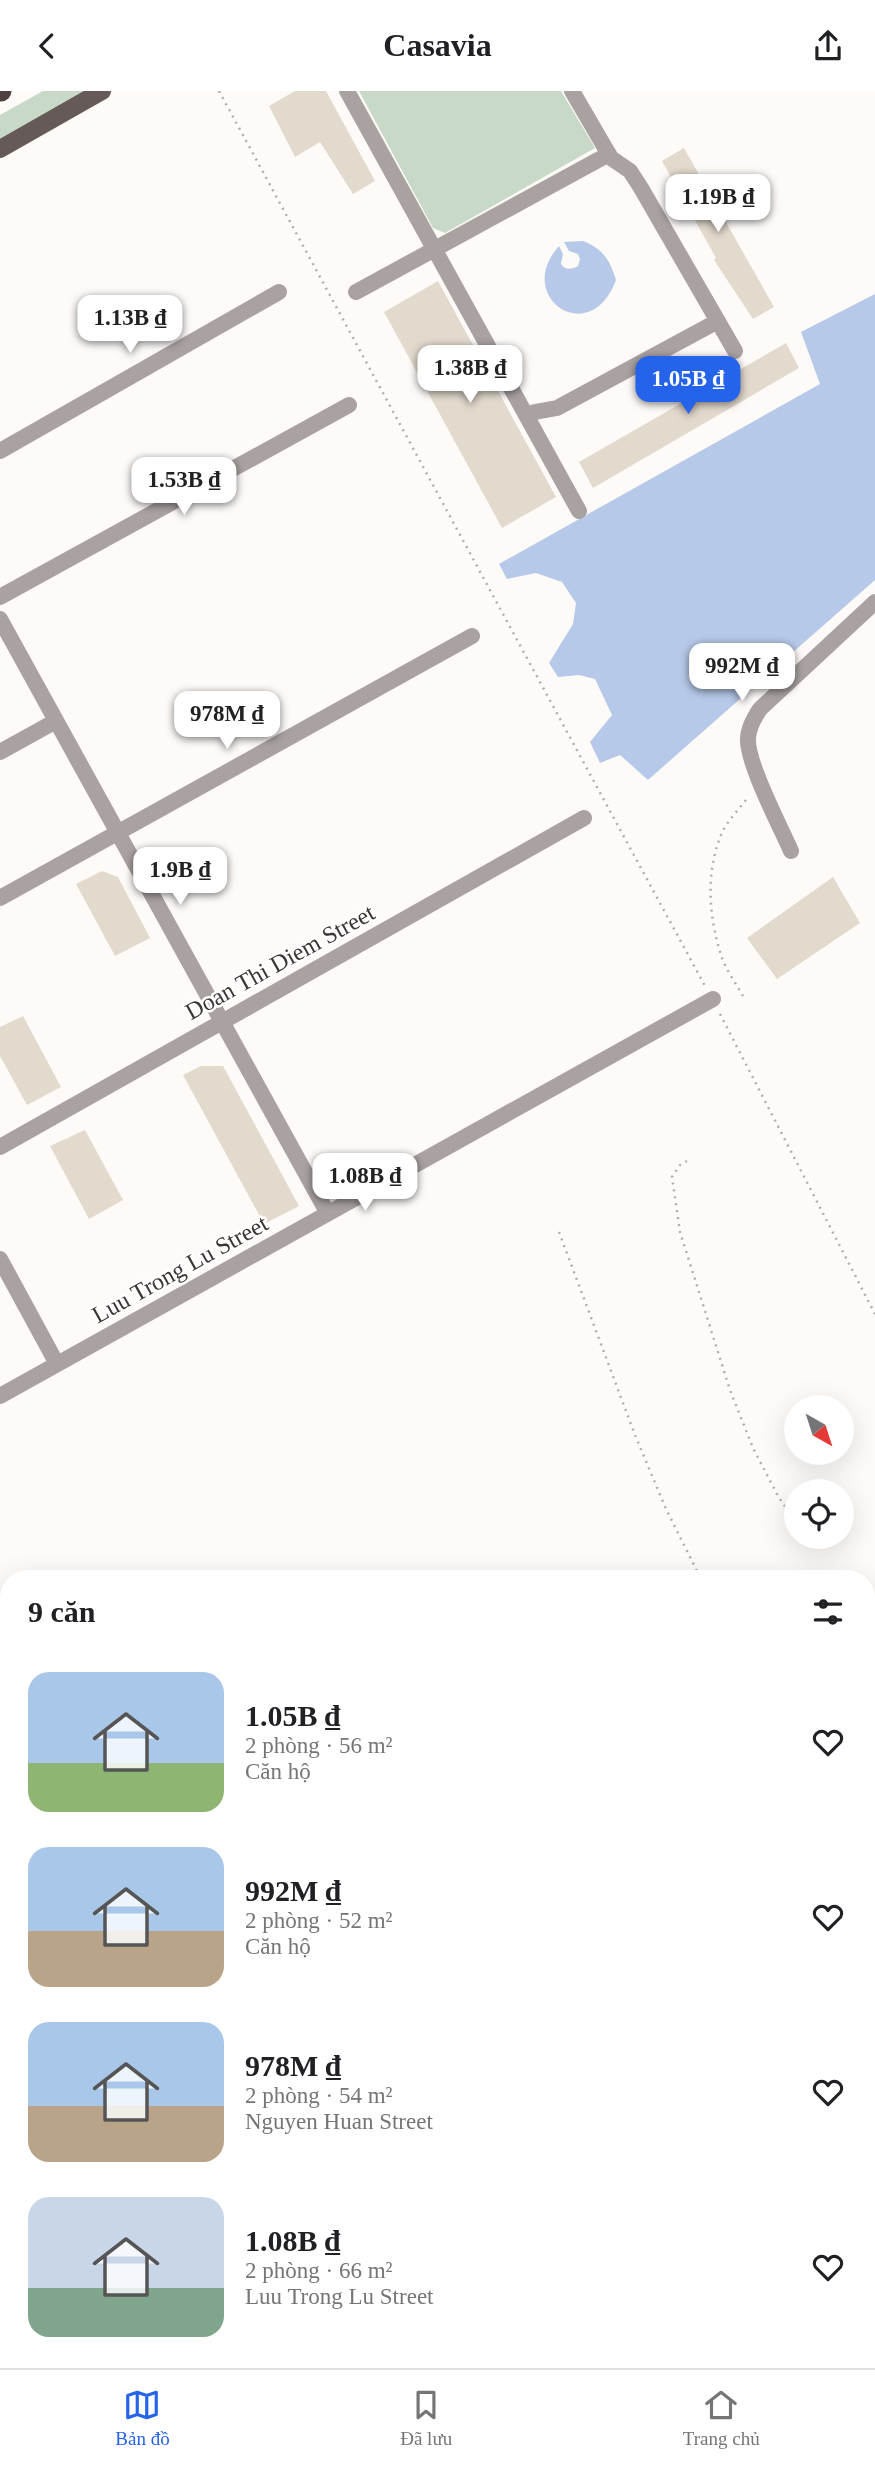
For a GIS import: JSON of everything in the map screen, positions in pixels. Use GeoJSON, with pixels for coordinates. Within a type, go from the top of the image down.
{"type":"FeatureCollection","features":[{"type":"Feature","properties":{"kind":"main road"},"geometry":{"type":"LineString","coordinates":[[0,149],[102,91]]}},
{"type":"Feature","properties":{"kind":"street"},"geometry":{"type":"LineString","coordinates":[[347,91],[579,511]]}},
{"type":"Feature","properties":{"kind":"street"},"geometry":{"type":"LineString","coordinates":[[572,91],[609,154],[630,171],[641,188],[735,351]]}},
{"type":"Feature","properties":{"kind":"street"},"geometry":{"type":"LineString","coordinates":[[356,292],[609,154]]}},
{"type":"Feature","properties":{"kind":"street"},"geometry":{"type":"LineString","coordinates":[[0,451],[279,292]]}},
{"type":"Feature","properties":{"kind":"street"},"geometry":{"type":"LineString","coordinates":[[527,416],[558,408],[718,321]]}},
{"type":"Feature","properties":{"kind":"street"},"geometry":{"type":"LineString","coordinates":[[0,597],[349,405]]}},
{"type":"Feature","properties":{"kind":"street"},"geometry":{"type":"LineString","coordinates":[[791,851],[749,754],[747,737],[752,722],[760,709],[875,602]]}},
{"type":"Feature","properties":{"kind":"street"},"geometry":{"type":"LineString","coordinates":[[0,619],[327,1212]]}},
{"type":"Feature","properties":{"kind":"street"},"geometry":{"type":"LineString","coordinates":[[0,898],[472,636]]}},
{"type":"Feature","properties":{"kind":"street"},"geometry":{"type":"LineString","coordinates":[[0,752],[56,721]]}},
{"type":"Feature","properties":{"kind":"street","name":"Doan Thi Diem Street"},"geometry":{"type":"LineString","coordinates":[[0,1147],[584,818]]}},
{"type":"Feature","properties":{"kind":"street","name":"Luu Trong Lu Street"},"geometry":{"type":"LineString","coordinates":[[0,1396],[712,999]]}},
{"type":"Feature","properties":{"kind":"street"},"geometry":{"type":"LineString","coordinates":[[0,1259],[57,1364]]}},
{"type":"Feature","properties":{"kind":"path"},"geometry":{"type":"LineString","coordinates":[[219,91],[712,999],[875,1314]]}},
{"type":"Feature","properties":{"kind":"path"},"geometry":{"type":"LineString","coordinates":[[743,996],[723,960],[712,921],[709,896],[721,835],[750,795],[762,784]]}},
{"type":"Feature","properties":{"kind":"path"},"geometry":{"type":"LineString","coordinates":[[687,1161],[680,1165],[672,1177],[680,1232],[730,1390],[753,1448],[784,1505]]}},
{"type":"Feature","properties":{"kind":"path"},"geometry":{"type":"LineString","coordinates":[[559,1232],[640,1447],[666,1509],[696,1570]]}},
{"type":"Feature","properties":{"kind":"green space"},"geometry":{"type":"Polygon","coordinates":[[[43,91],[88,91],[0,141],[0,115],[43,91]]]}},
{"type":"Feature","properties":{"kind":"green space"},"geometry":{"type":"Polygon","coordinates":[[[359,91],[561,91],[595,148],[445,233],[433,228],[359,91]]]}},
{"type":"Feature","properties":{"kind":"water"},"geometry":{"type":"Polygon","coordinates":[[[583,241],[605,256],[616,280],[604,301],[590,311],[574,313],[561,308],[550,298],[545,283],[547,265],[559,246],[563,254],[561,264],[566,268],[578,266],[578,254],[569,251],[564,242],[583,241]]]}},
{"type":"Feature","properties":{"kind":"water"},"geometry":{"type":"Polygon","coordinates":[[[875,294],[875,580],[648,780],[620,755],[600,763],[590,742],[612,715],[595,679],[579,675],[558,677],[549,663],[573,624],[576,603],[562,582],[536,573],[507,579],[499,564],[820,384],[801,332],[875,294]]]}},
{"type":"Feature","properties":{"kind":"building"},"geometry":{"type":"Polygon","coordinates":[[[295,91],[326,91],[375,181],[353,194],[320,142],[295,157],[269,106],[295,91]]]}},
{"type":"Feature","properties":{"kind":"building"},"geometry":{"type":"Polygon","coordinates":[[[684,148],[774,307],[753,319],[714,260],[716,258],[662,161],[684,148]]]}},
{"type":"Feature","properties":{"kind":"building"},"geometry":{"type":"Polygon","coordinates":[[[438,281],[556,497],[502,528],[384,312],[438,281]]]}},
{"type":"Feature","properties":{"kind":"building"},"geometry":{"type":"Polygon","coordinates":[[[786,343],[799,368],[593,488],[579,462],[786,343]]]}},
{"type":"Feature","properties":{"kind":"building"},"geometry":{"type":"Polygon","coordinates":[[[102,871],[118,877],[150,938],[115,956],[76,884],[102,871]]]}},
{"type":"Feature","properties":{"kind":"building"},"geometry":{"type":"Polygon","coordinates":[[[833,877],[860,923],[777,979],[747,938],[833,877]]]}},
{"type":"Feature","properties":{"kind":"building"},"geometry":{"type":"Polygon","coordinates":[[[23,1016],[61,1087],[27,1105],[0,1056],[0,1027],[23,1016]]]}},
{"type":"Feature","properties":{"kind":"building"},"geometry":{"type":"Polygon","coordinates":[[[201,1066],[223,1066],[299,1206],[264,1224],[183,1075],[201,1066]]]}},
{"type":"Feature","properties":{"kind":"building"},"geometry":{"type":"Polygon","coordinates":[[[85,1130],[123,1200],[89,1219],[50,1146],[85,1130]]]}}]}
